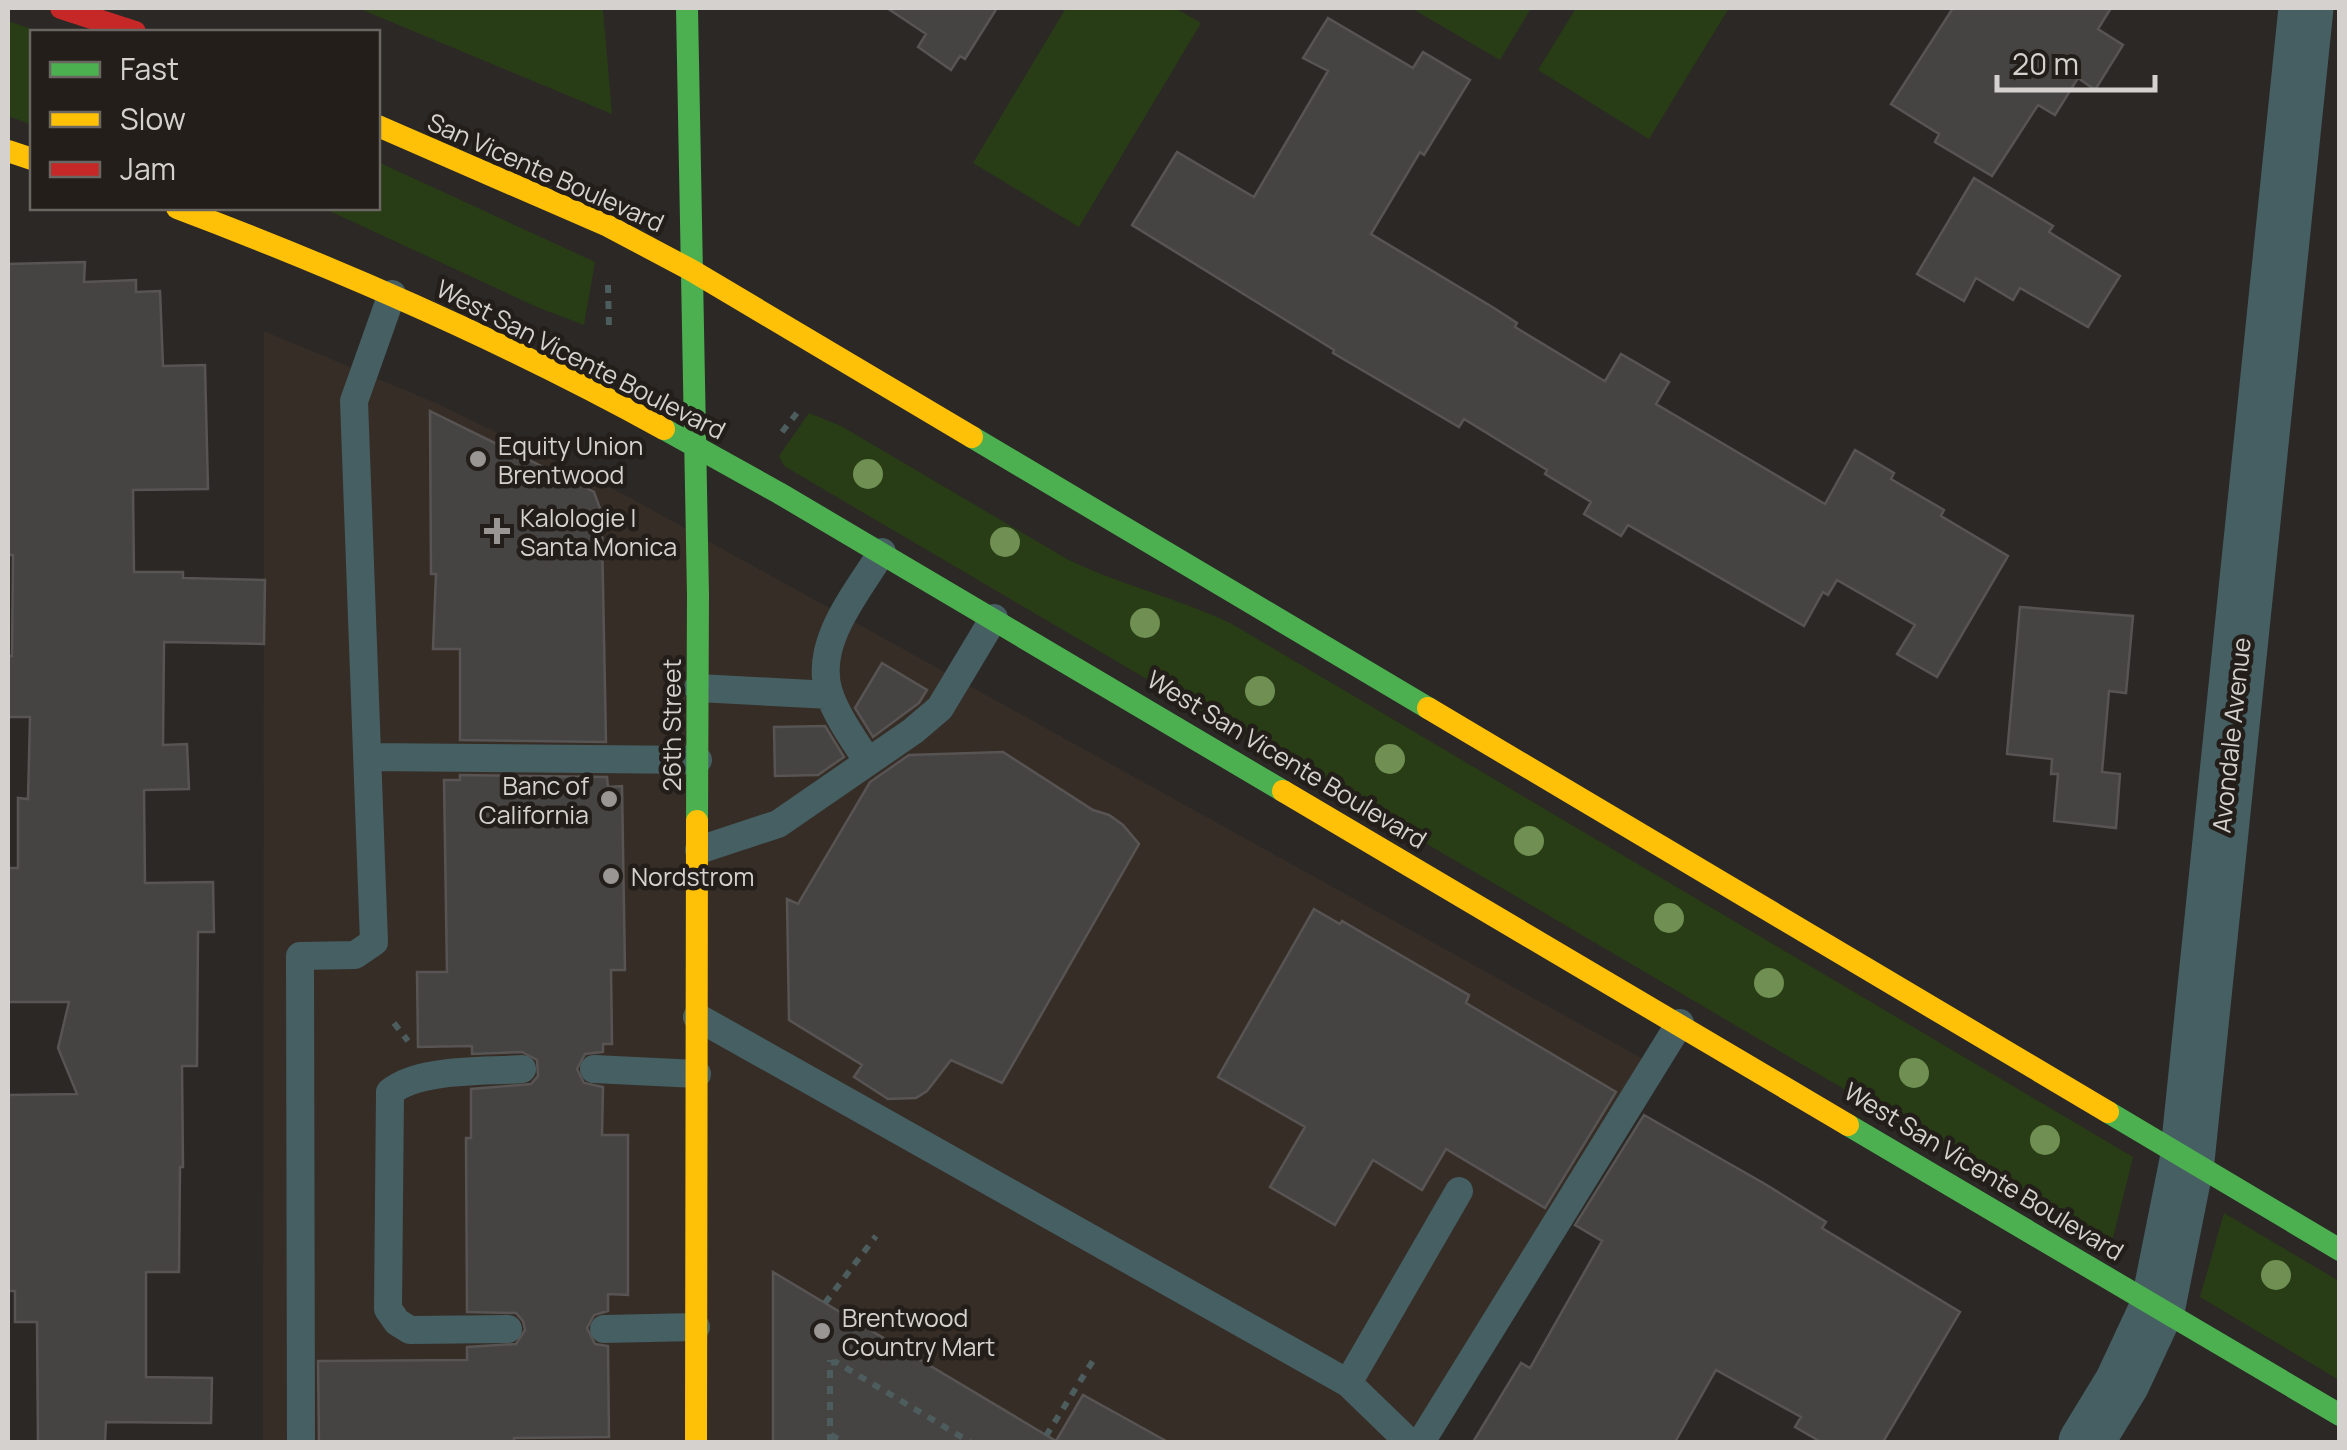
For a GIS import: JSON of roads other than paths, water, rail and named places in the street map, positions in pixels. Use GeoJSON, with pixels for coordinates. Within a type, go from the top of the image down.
{"type":"FeatureCollection","features":[{"type":"Feature","properties":{"kind":"main road"},"geometry":{"type":"LineString","coordinates":[[61,8],[128,30]]}},
{"type":"Feature","properties":{"kind":"main road","name":"26th Street"},"geometry":{"type":"LineString","coordinates":[[687,8],[698,688],[696,1442]]}},
{"type":"Feature","properties":{"kind":"main road","name":"San Vicente Boulevard"},"geometry":{"type":"LineString","coordinates":[[380,127],[608,226],[691,270]]}},
{"type":"Feature","properties":{"kind":"main road","name":"West San Vicente Boulevard"},"geometry":{"type":"LineString","coordinates":[[182,210],[306,256],[392,294],[570,379],[695,447],[882,552],[2340,1415]]}},
{"type":"Feature","properties":{"kind":"main road"},"geometry":{"type":"LineString","coordinates":[[691,270],[2340,1250]]}},
{"type":"Feature","properties":{"kind":"street","name":"Avondale Avenue"},"geometry":{"type":"LineString","coordinates":[[2086,1442],[2122,1383],[2158,1306],[2186,1161],[2306,8]]}},
{"type":"Feature","properties":{"kind":"lane"},"geometry":{"type":"LineString","coordinates":[[300,1442],[300,956],[354,955],[374,942],[354,400],[392,294]]}},
{"type":"Feature","properties":{"kind":"lane"},"geometry":{"type":"LineString","coordinates":[[868,762],[830,694],[824,664],[834,634],[882,552]]}},
{"type":"Feature","properties":{"kind":"lane"},"geometry":{"type":"LineString","coordinates":[[698,850],[778,824],[940,708],[994,618]]}},
{"type":"Feature","properties":{"kind":"lane"},"geometry":{"type":"LineString","coordinates":[[698,688],[830,694]]}},
{"type":"Feature","properties":{"kind":"lane"},"geometry":{"type":"LineString","coordinates":[[368,757],[698,760]]}},
{"type":"Feature","properties":{"kind":"lane"},"geometry":{"type":"LineString","coordinates":[[697,1018],[1348,1383],[1409,1442]]}},
{"type":"Feature","properties":{"kind":"lane"},"geometry":{"type":"LineString","coordinates":[[1421,1442],[1680,1023]]}},
{"type":"Feature","properties":{"kind":"lane"},"geometry":{"type":"LineString","coordinates":[[508,1328],[410,1330],[397,1322],[388,1309],[390,1092],[400,1083],[422,1077],[522,1070]]}},
{"type":"Feature","properties":{"kind":"lane"},"geometry":{"type":"LineString","coordinates":[[594,1070],[697,1074]]}},
{"type":"Feature","properties":{"kind":"lane"},"geometry":{"type":"LineString","coordinates":[[1348,1383],[1459,1191]]}},
{"type":"Feature","properties":{"kind":"lane"},"geometry":{"type":"LineString","coordinates":[[604,1329],[696,1327]]}},
{"type":"Feature","properties":{"kind":"place","name":"Equity Union Brentwood"},"geometry":{"type":"Point","coordinates":[478,459]}},
{"type":"Feature","properties":{"kind":"place","name":"Kalologie | Santa Monica"},"geometry":{"type":"Point","coordinates":[497,531]}},
{"type":"Feature","properties":{"kind":"place","name":"Banc of California"},"geometry":{"type":"Point","coordinates":[609,799]}},
{"type":"Feature","properties":{"kind":"place","name":"Nordstrom"},"geometry":{"type":"Point","coordinates":[611,876]}},
{"type":"Feature","properties":{"kind":"place","name":"Brentwood Country Mart"},"geometry":{"type":"Point","coordinates":[822,1331]}}]}
